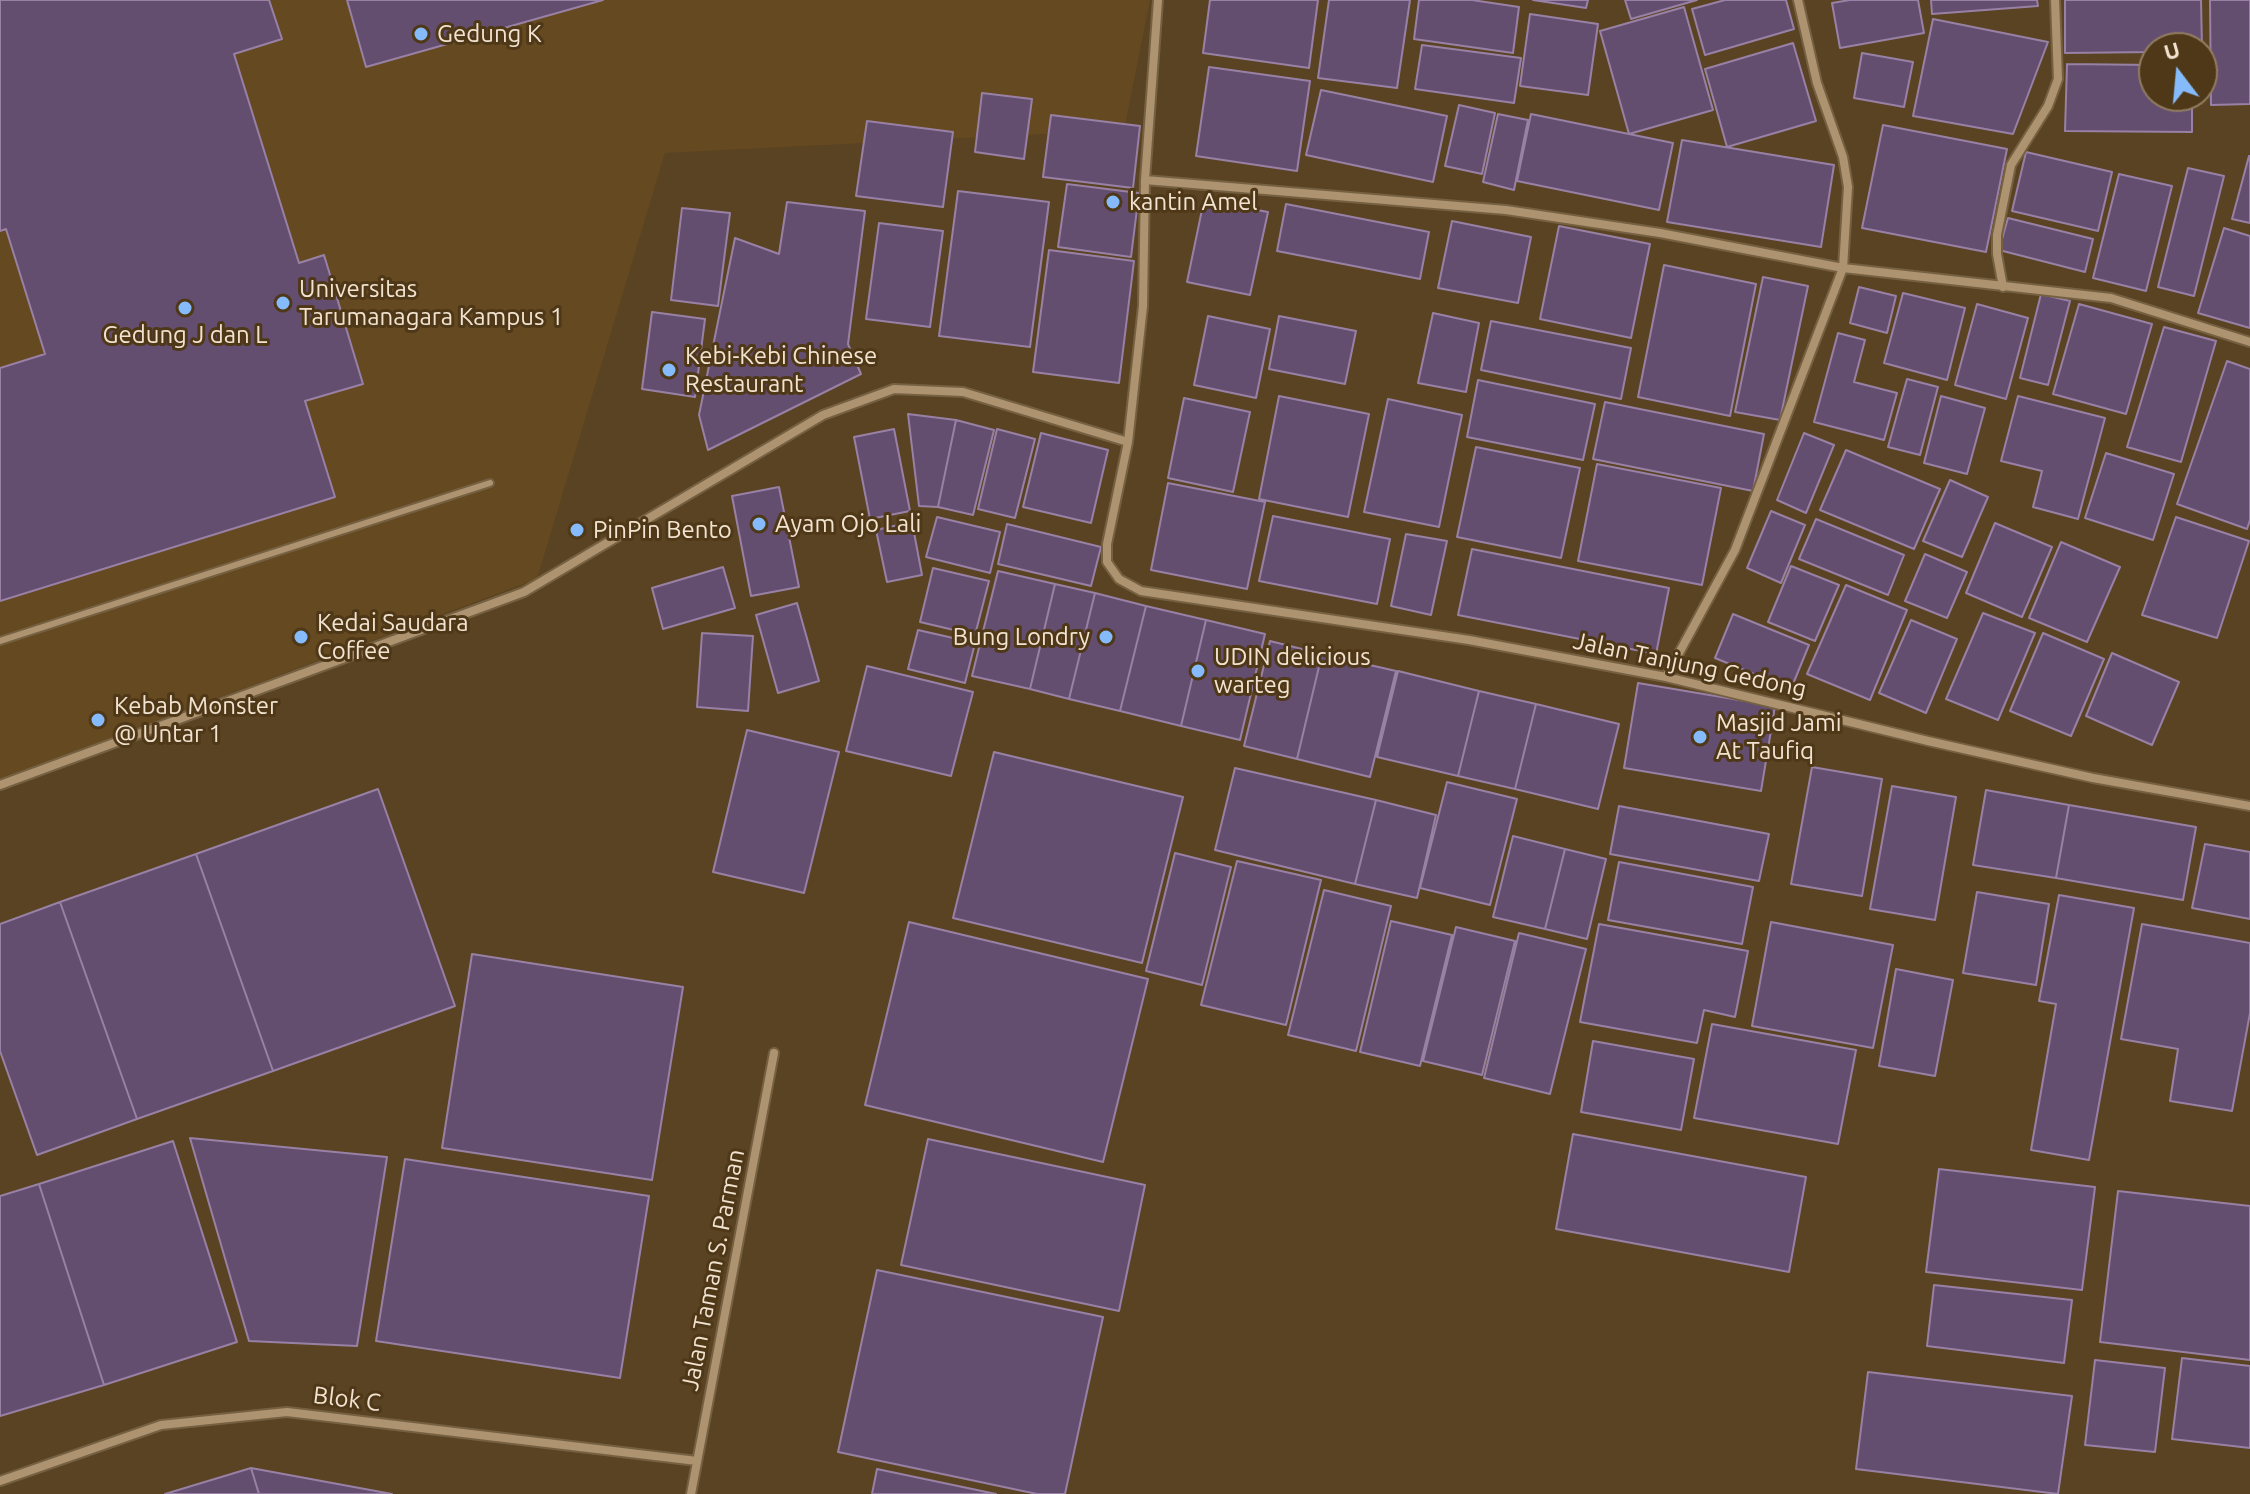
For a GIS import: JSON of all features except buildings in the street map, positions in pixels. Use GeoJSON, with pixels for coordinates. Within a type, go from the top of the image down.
{"type":"FeatureCollection","features":[{"type":"Feature","properties":{"kind":"street"},"geometry":{"type":"LineString","coordinates":[[0,785],[524,592],[823,415],[894,389],[963,392],[1128,442],[1143,306],[1145,180],[1158,0]]}},
{"type":"Feature","properties":{"kind":"street"},"geometry":{"type":"LineString","coordinates":[[1666,677],[1735,550],[1843,268],[1848,187],[1843,157],[1817,83],[1798,0]]}},
{"type":"Feature","properties":{"kind":"street"},"geometry":{"type":"LineString","coordinates":[[2003,287],[1997,235],[2011,165],[2048,106],[2058,79],[2055,0]]}},
{"type":"Feature","properties":{"kind":"street"},"geometry":{"type":"LineString","coordinates":[[1145,180],[1506,210],[1660,233],[1843,268],[2111,298],[2250,342]]}},
{"type":"Feature","properties":{"kind":"street","name":"Jalan Tanjung Gedong"},"geometry":{"type":"LineString","coordinates":[[1128,442],[1107,544],[1107,562],[1119,579],[1141,591],[1469,640],[1666,677],[2093,778],[2250,806]]}},
{"type":"Feature","properties":{"kind":"street","name":"Jalan Taman S. Parman"},"geometry":{"type":"LineString","coordinates":[[691,1494],[774,1053]]}},
{"type":"Feature","properties":{"kind":"street","name":"Blok C"},"geometry":{"type":"LineString","coordinates":[[0,1481],[161,1425],[287,1412],[697,1461]]}},
{"type":"Feature","properties":{"kind":"lane"},"geometry":{"type":"LineString","coordinates":[[0,641],[490,483]]}},
{"type":"Feature","properties":{"kind":"shaded area","name":"Universitas Tarumanagara Kampus 1"},"geometry":{"type":"Polygon","coordinates":[[[0,0],[1150,0],[1124,130],[665,153],[537,579],[0,779],[0,0]]]}},
{"type":"Feature","properties":{"kind":"place","name":"Gedung K"},"geometry":{"type":"Point","coordinates":[421,34]}},
{"type":"Feature","properties":{"kind":"place","name":"kantin Amel"},"geometry":{"type":"Point","coordinates":[1113,202]}},
{"type":"Feature","properties":{"kind":"place","name":"Universitas Tarumanagara Kampus 1"},"geometry":{"type":"Point","coordinates":[283,303]}},
{"type":"Feature","properties":{"kind":"place","name":"Gedung J dan L"},"geometry":{"type":"Point","coordinates":[185,308]}},
{"type":"Feature","properties":{"kind":"place","name":"Kebi-Kebi Chinese Restaurant"},"geometry":{"type":"Point","coordinates":[669,370]}},
{"type":"Feature","properties":{"kind":"place","name":"Ayam Ojo Lali"},"geometry":{"type":"Point","coordinates":[759,524]}},
{"type":"Feature","properties":{"kind":"place","name":"PinPin Bento"},"geometry":{"type":"Point","coordinates":[577,530]}},
{"type":"Feature","properties":{"kind":"place","name":"Kedai Saudara Coffee"},"geometry":{"type":"Point","coordinates":[301,637]}},
{"type":"Feature","properties":{"kind":"place","name":"Bung Londry"},"geometry":{"type":"Point","coordinates":[1106,637]}},
{"type":"Feature","properties":{"kind":"place","name":"UDIN delicious warteg"},"geometry":{"type":"Point","coordinates":[1198,671]}},
{"type":"Feature","properties":{"kind":"place","name":"Kebab Monster @ Untar 1"},"geometry":{"type":"Point","coordinates":[98,720]}},
{"type":"Feature","properties":{"kind":"place","name":"Masjid Jami At Taufiq"},"geometry":{"type":"Point","coordinates":[1700,737]}}]}
